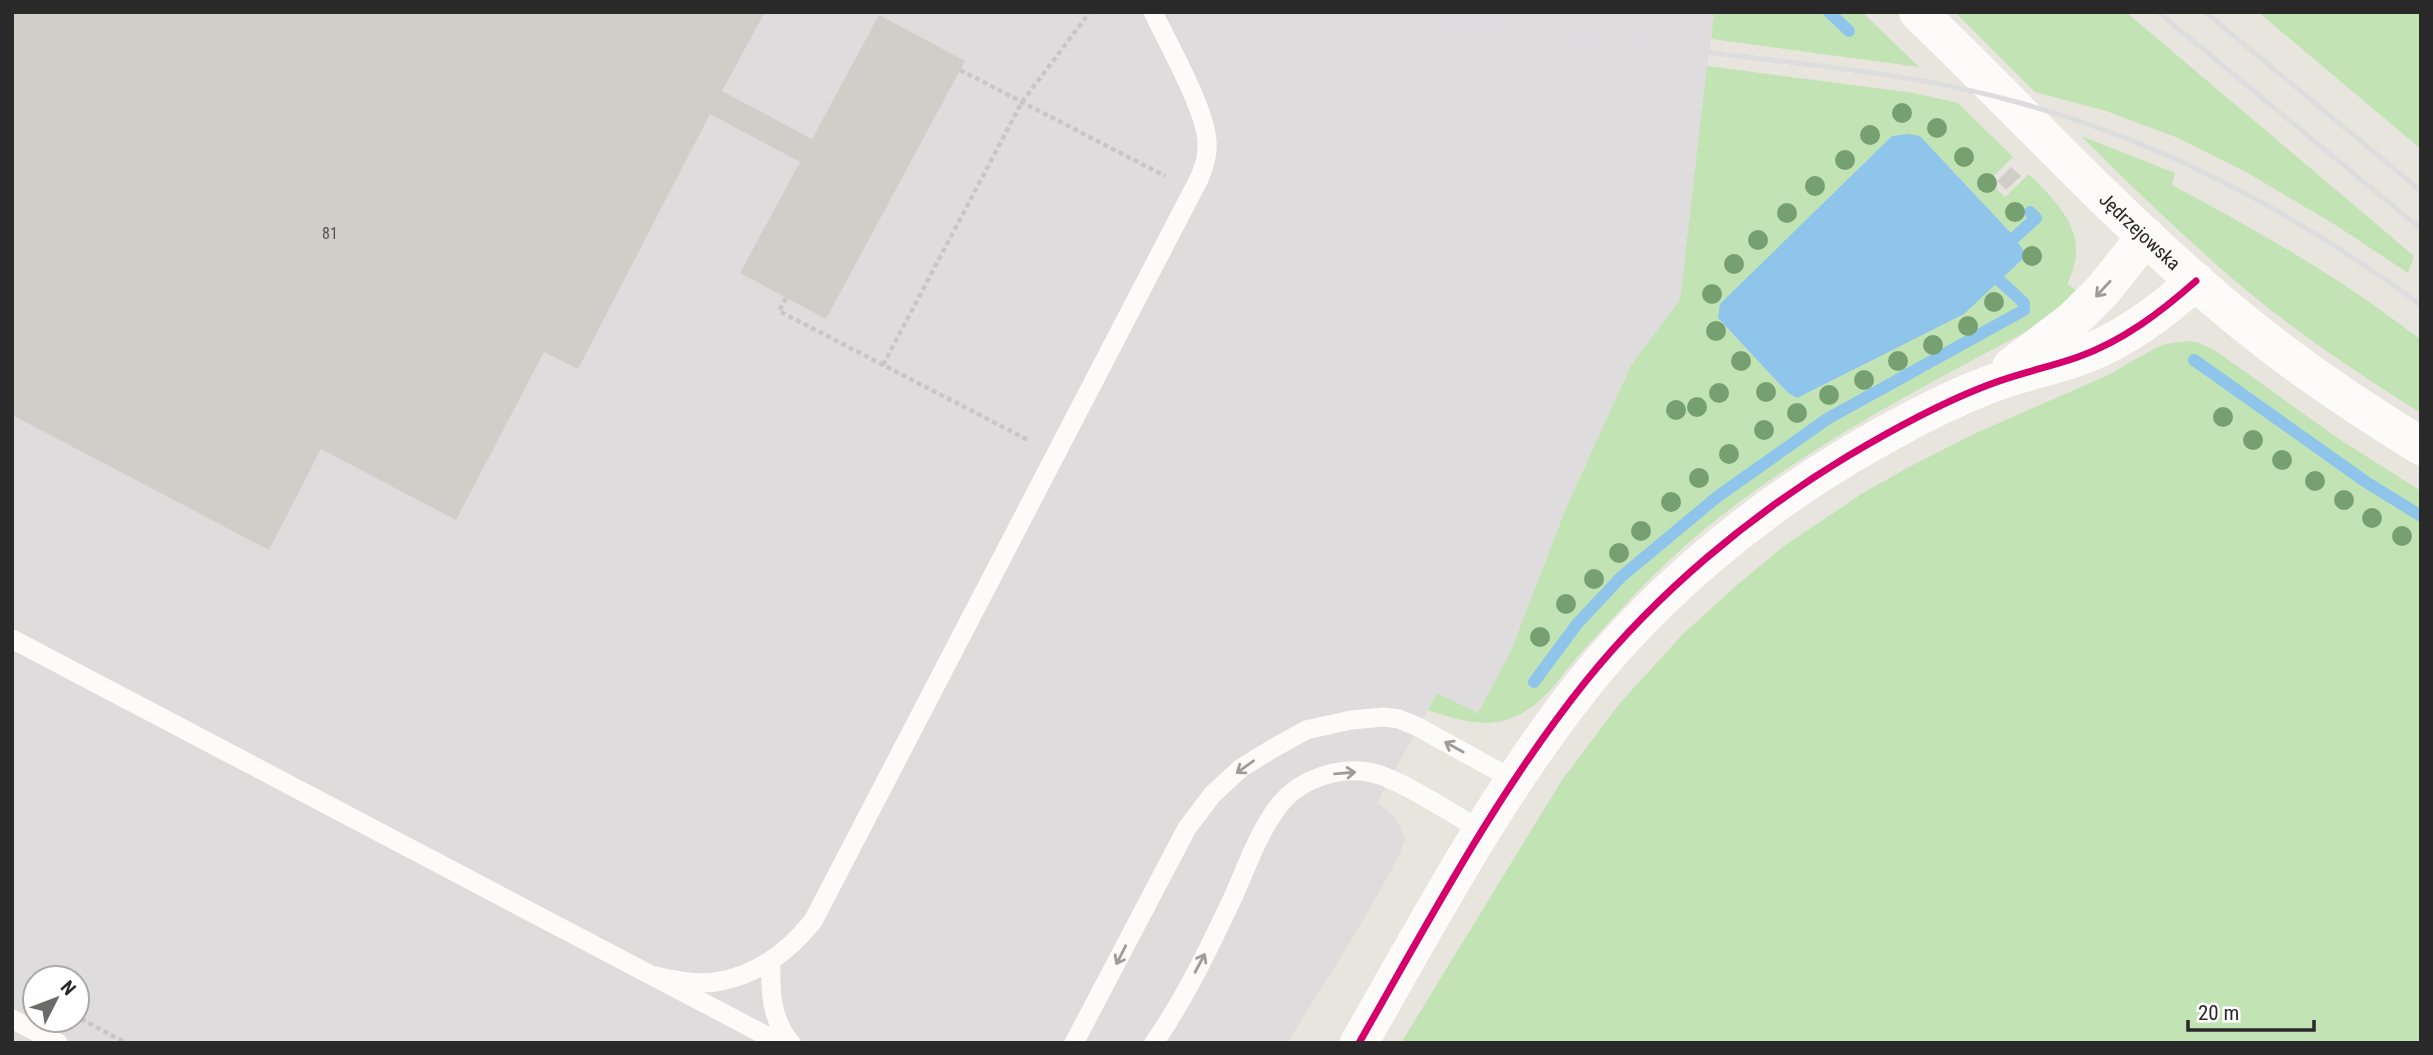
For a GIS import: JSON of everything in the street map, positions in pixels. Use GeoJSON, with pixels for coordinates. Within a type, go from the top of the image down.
{"type":"FeatureCollection","features":[{"type":"Feature","properties":{"kind":"street","name":"Jędrzejowska"},"geometry":{"type":"LineString","coordinates":[[1918,12],[2146,236],[2196,281],[2258,334],[2421,446]]}},
{"type":"Feature","properties":{"kind":"street"},"geometry":{"type":"LineString","coordinates":[[1983,387],[2073,320],[2103,290],[2146,236]]}},
{"type":"Feature","properties":{"kind":"street"},"geometry":{"type":"LineString","coordinates":[[1359,1043],[1481,830],[1514,780],[1588,679],[1644,617],[1701,563],[1778,502],[1847,457],[1983,387],[2080,356],[2113,342],[2167,307],[2196,281]]}},
{"type":"Feature","properties":{"kind":"lane"},"geometry":{"type":"LineString","coordinates":[[650,975],[685,982],[713,982],[744,974],[771,961],[794,944],[813,921],[1194,191],[1206,160],[1207,142],[1203,120],[1153,12]]}},
{"type":"Feature","properties":{"kind":"lane"},"geometry":{"type":"LineString","coordinates":[[12,639],[780,1043]]}},
{"type":"Feature","properties":{"kind":"lane"},"geometry":{"type":"LineString","coordinates":[[1074,1043],[1187,828],[1213,795],[1241,768],[1272,748],[1306,730],[1351,720],[1384,717],[1399,719],[1418,727],[1514,780]]}},
{"type":"Feature","properties":{"kind":"lane"},"geometry":{"type":"LineString","coordinates":[[1154,1043],[1218,930],[1263,831],[1283,802],[1306,782],[1326,775],[1368,772],[1390,779],[1481,830]]}},
{"type":"Feature","properties":{"kind":"lane"},"geometry":{"type":"LineString","coordinates":[[771,961],[770,991],[780,1030],[791,1043]]}},
{"type":"Feature","properties":{"kind":"lane"},"geometry":{"type":"LineString","coordinates":[[12,1019],[58,1043]]}},
{"type":"Feature","properties":{"kind":"path"},"geometry":{"type":"LineString","coordinates":[[883,365],[1022,103],[1090,12]]}},
{"type":"Feature","properties":{"kind":"path"},"geometry":{"type":"LineString","coordinates":[[960,70],[1194,191]]}},
{"type":"Feature","properties":{"kind":"path"},"geometry":{"type":"LineString","coordinates":[[786,298],[779,311],[1055,454]]}},
{"type":"Feature","properties":{"kind":"path"},"geometry":{"type":"LineString","coordinates":[[91,1024],[126,1043]]}},
{"type":"Feature","properties":{"kind":"shaded area"},"geometry":{"type":"Polygon","coordinates":[[[12,12],[1714,12],[1680,300],[1631,365],[1566,508],[1510,653],[1478,714],[1437,693],[1377,803],[1390,812],[1399,824],[1405,839],[1400,854],[1360,926],[1287,1043],[12,1043],[12,12]]]}},
{"type":"Feature","properties":{"kind":"green space"},"geometry":{"type":"Polygon","coordinates":[[[1714,12],[1862,12],[1919,67],[1711,39],[1714,12]]]}},
{"type":"Feature","properties":{"kind":"green space"},"geometry":{"type":"Polygon","coordinates":[[[1955,12],[2126,12],[2414,256],[2408,273],[2337,226],[2246,172],[2178,138],[2106,111],[2035,92],[1955,12]]]}},
{"type":"Feature","properties":{"kind":"green space"},"geometry":{"type":"Polygon","coordinates":[[[2258,12],[2421,12],[2421,149],[2258,12]]]}},
{"type":"Feature","properties":{"kind":"green space"},"geometry":{"type":"Polygon","coordinates":[[[1707,66],[1914,93],[1958,103],[2013,157],[1989,181],[2005,197],[2029,174],[2062,210],[2074,236],[2074,267],[2067,284],[2077,291],[2050,319],[1862,422],[1771,479],[1728,511],[1686,545],[1631,598],[1536,704],[1516,716],[1491,723],[1466,721],[1428,710],[1437,693],[1478,713],[1510,653],[1566,508],[1631,365],[1680,300],[1707,66]],[[1920,136],[1718,318],[1788,393],[1797,398],[2002,277],[2026,255],[2010,232],[1920,136]]]}},
{"type":"Feature","properties":{"kind":"green space"},"geometry":{"type":"Polygon","coordinates":[[[2081,136],[2175,173],[2172,185],[2299,257],[2421,340],[2421,413],[2339,359],[2259,301],[2176,228],[2081,136]]]}},
{"type":"Feature","properties":{"kind":"green space"},"geometry":{"type":"Polygon","coordinates":[[[2188,341],[2216,351],[2336,437],[2421,491],[2421,1043],[1401,1043],[1562,780],[1620,703],[1683,634],[1737,585],[1784,546],[1863,493],[1907,468],[1976,433],[2108,375],[2165,344],[2188,341]]]}},
{"type":"Feature","properties":{"kind":"water"},"geometry":{"type":"Polygon","coordinates":[[[1892,136],[1920,136],[2010,232],[2027,255],[1964,314],[1797,398],[1788,393],[1718,318],[1720,304],[1892,136]]]}},
{"type":"Feature","properties":{"kind":"building"},"geometry":{"type":"Polygon","coordinates":[[[12,12],[765,12],[722,91],[812,139],[879,15],[965,61],[826,319],[740,273],[800,162],[710,114],[578,369],[544,352],[456,520],[321,449],[269,550],[12,415],[12,12]]]}},
{"type":"Feature","properties":{"kind":"building"},"geometry":{"type":"Polygon","coordinates":[[[2011,167],[2021,176],[2006,190],[1997,181],[2011,167]]]}},
{"type":"Feature","properties":{"kind":"waterway"},"geometry":{"type":"LineString","coordinates":[[1829,12],[1849,31]]}},
{"type":"Feature","properties":{"kind":"waterway"},"geometry":{"type":"LineString","coordinates":[[2014,238],[2036,218],[2030,212]]}},
{"type":"Feature","properties":{"kind":"waterway"},"geometry":{"type":"LineString","coordinates":[[1534,682],[1577,624],[1621,577],[1717,497],[1827,419],[2024,310],[2024,303],[1999,280]]}},
{"type":"Feature","properties":{"kind":"waterway"},"geometry":{"type":"LineString","coordinates":[[2194,360],[2366,482],[2421,516]]}},
{"type":"Feature","properties":{"kind":"railway"},"geometry":{"type":"LineString","coordinates":[[1371,12],[1868,72],[2005,99],[2062,115],[2117,135],[2223,182],[2324,239],[2421,305]]}},
{"type":"Feature","properties":{"kind":"railway"},"geometry":{"type":"LineString","coordinates":[[2158,12],[2421,229]]}},
{"type":"Feature","properties":{"kind":"railway"},"geometry":{"type":"LineString","coordinates":[[2205,12],[2421,191]]}},
{"type":"Feature","properties":{"kind":"cycle path"},"geometry":{"type":"LineString","coordinates":[[1359,1043],[1466,857],[1523,767],[1586,681],[1614,648],[1675,586],[1707,557],[1776,504],[1864,447],[1966,394],[2007,378],[2078,357],[2110,343],[2169,304],[2196,281]]}}]}
